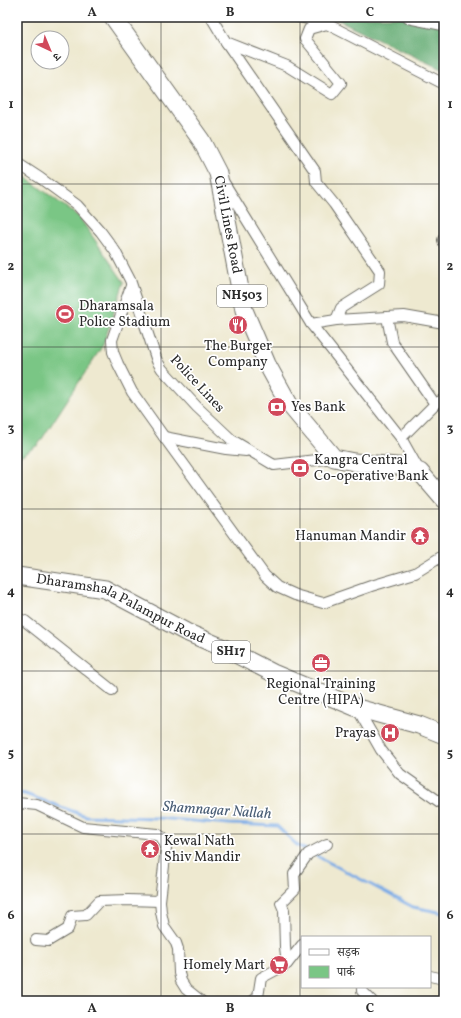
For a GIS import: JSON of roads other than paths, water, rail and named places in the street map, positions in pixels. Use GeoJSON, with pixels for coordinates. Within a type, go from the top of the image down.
{"type":"FeatureCollection","features":[{"type":"Feature","properties":{"kind":"main road","name":"Civil Lines Road"},"geometry":{"type":"LineString","coordinates":[[113,17],[201,140],[218,173],[244,310],[268,364],[289,404],[334,458]]}},
{"type":"Feature","properties":{"kind":"main road"},"geometry":{"type":"LineString","coordinates":[[334,458],[354,462],[407,467],[420,472],[444,500]]}},
{"type":"Feature","properties":{"kind":"main road","name":"Dharamshala Palampur Road"},"geometry":{"type":"LineString","coordinates":[[17,576],[105,589],[186,632],[226,649],[273,673],[357,708],[419,725],[444,735]]}},
{"type":"Feature","properties":{"kind":"street"},"geometry":{"type":"LineString","coordinates":[[211,17],[226,42],[315,171],[316,182],[334,204],[380,271],[379,284],[341,308],[336,320]]}},
{"type":"Feature","properties":{"kind":"street"},"geometry":{"type":"LineString","coordinates":[[299,17],[327,24],[444,84]]}},
{"type":"Feature","properties":{"kind":"street"},"geometry":{"type":"LineString","coordinates":[[409,17],[444,24]]}},
{"type":"Feature","properties":{"kind":"street"},"geometry":{"type":"LineString","coordinates":[[226,42],[287,66],[332,94],[341,83],[305,39],[308,29],[327,24]]}},
{"type":"Feature","properties":{"kind":"street","name":"Police Lines"},"geometry":{"type":"LineString","coordinates":[[17,163],[40,178],[77,206],[101,232],[115,251],[130,280],[157,361],[162,369],[197,407],[232,440],[274,465],[334,458]]}},
{"type":"Feature","properties":{"kind":"street"},"geometry":{"type":"LineString","coordinates":[[218,173],[312,324],[401,438],[420,472]]}},
{"type":"Feature","properties":{"kind":"street"},"geometry":{"type":"LineString","coordinates":[[444,238],[442,240],[444,244]]}},
{"type":"Feature","properties":{"kind":"street"},"geometry":{"type":"LineString","coordinates":[[132,286],[112,340],[113,352],[132,392],[265,576],[277,587],[295,595],[323,603],[371,586],[415,573],[444,555]]}},
{"type":"Feature","properties":{"kind":"street"},"geometry":{"type":"LineString","coordinates":[[312,324],[336,320],[404,316],[444,323]]}},
{"type":"Feature","properties":{"kind":"street"},"geometry":{"type":"LineString","coordinates":[[387,317],[392,342],[440,402],[401,438]]}},
{"type":"Feature","properties":{"kind":"street"},"geometry":{"type":"LineString","coordinates":[[164,437],[226,449],[252,452]]}},
{"type":"Feature","properties":{"kind":"street"},"geometry":{"type":"LineString","coordinates":[[17,618],[25,621],[112,690]]}},
{"type":"Feature","properties":{"kind":"street"},"geometry":{"type":"LineString","coordinates":[[357,708],[381,750],[400,774],[444,805]]}},
{"type":"Feature","properties":{"kind":"street"},"geometry":{"type":"LineString","coordinates":[[17,803],[37,805],[83,827],[157,834],[161,837],[166,848],[160,902],[164,926],[176,943],[178,949],[181,981],[186,989],[201,1001]]}},
{"type":"Feature","properties":{"kind":"street"},"geometry":{"type":"LineString","coordinates":[[287,964],[284,910],[281,903],[295,889],[294,874],[308,854],[327,844]]}},
{"type":"Feature","properties":{"kind":"street"},"geometry":{"type":"LineString","coordinates":[[36,940],[48,941],[68,929],[72,916],[86,915],[99,901],[128,900],[160,902]]}},
{"type":"Feature","properties":{"kind":"street"},"geometry":{"type":"LineString","coordinates":[[253,1001],[258,997],[262,978],[287,964],[301,946]]}},
{"type":"Feature","properties":{"kind":"street"},"geometry":{"type":"LineString","coordinates":[[431,976],[444,979]]}},
{"type":"Feature","properties":{"kind":"street"},"geometry":{"type":"LineString","coordinates":[[362,988],[362,991],[372,1001]]}},
{"type":"Feature","properties":{"kind":"waterway","name":"Shamnagar Nallah"},"geometry":{"type":"LineString","coordinates":[[17,793],[25,794],[86,816],[158,818],[229,824],[277,826],[298,846],[309,851]]}},
{"type":"Feature","properties":{"kind":"waterway","name":"Shamnagar Nallah"},"geometry":{"type":"LineString","coordinates":[[313,854],[413,907],[444,913]]}},
{"type":"Feature","properties":{"kind":"place","name":"Dharamsala Police Stadium"},"geometry":{"type":"Point","coordinates":[65,314]}},
{"type":"Feature","properties":{"kind":"place","name":"The Burger Company"},"geometry":{"type":"Point","coordinates":[238,325]}},
{"type":"Feature","properties":{"kind":"place","name":"Yes Bank"},"geometry":{"type":"Point","coordinates":[277,407]}},
{"type":"Feature","properties":{"kind":"place","name":"Kangra Central Co-operative Bank"},"geometry":{"type":"Point","coordinates":[300,468]}},
{"type":"Feature","properties":{"kind":"place","name":"Hanuman Mandir"},"geometry":{"type":"Point","coordinates":[420,536]}},
{"type":"Feature","properties":{"kind":"place","name":"Regional Training Centre (HIPA)"},"geometry":{"type":"Point","coordinates":[321,663]}},
{"type":"Feature","properties":{"kind":"place","name":"Prayas"},"geometry":{"type":"Point","coordinates":[390,733]}},
{"type":"Feature","properties":{"kind":"place","name":"Kewal Nath Shiv Mandir"},"geometry":{"type":"Point","coordinates":[150,849]}},
{"type":"Feature","properties":{"kind":"place","name":"Homely Mart"},"geometry":{"type":"Point","coordinates":[279,965]}}]}
